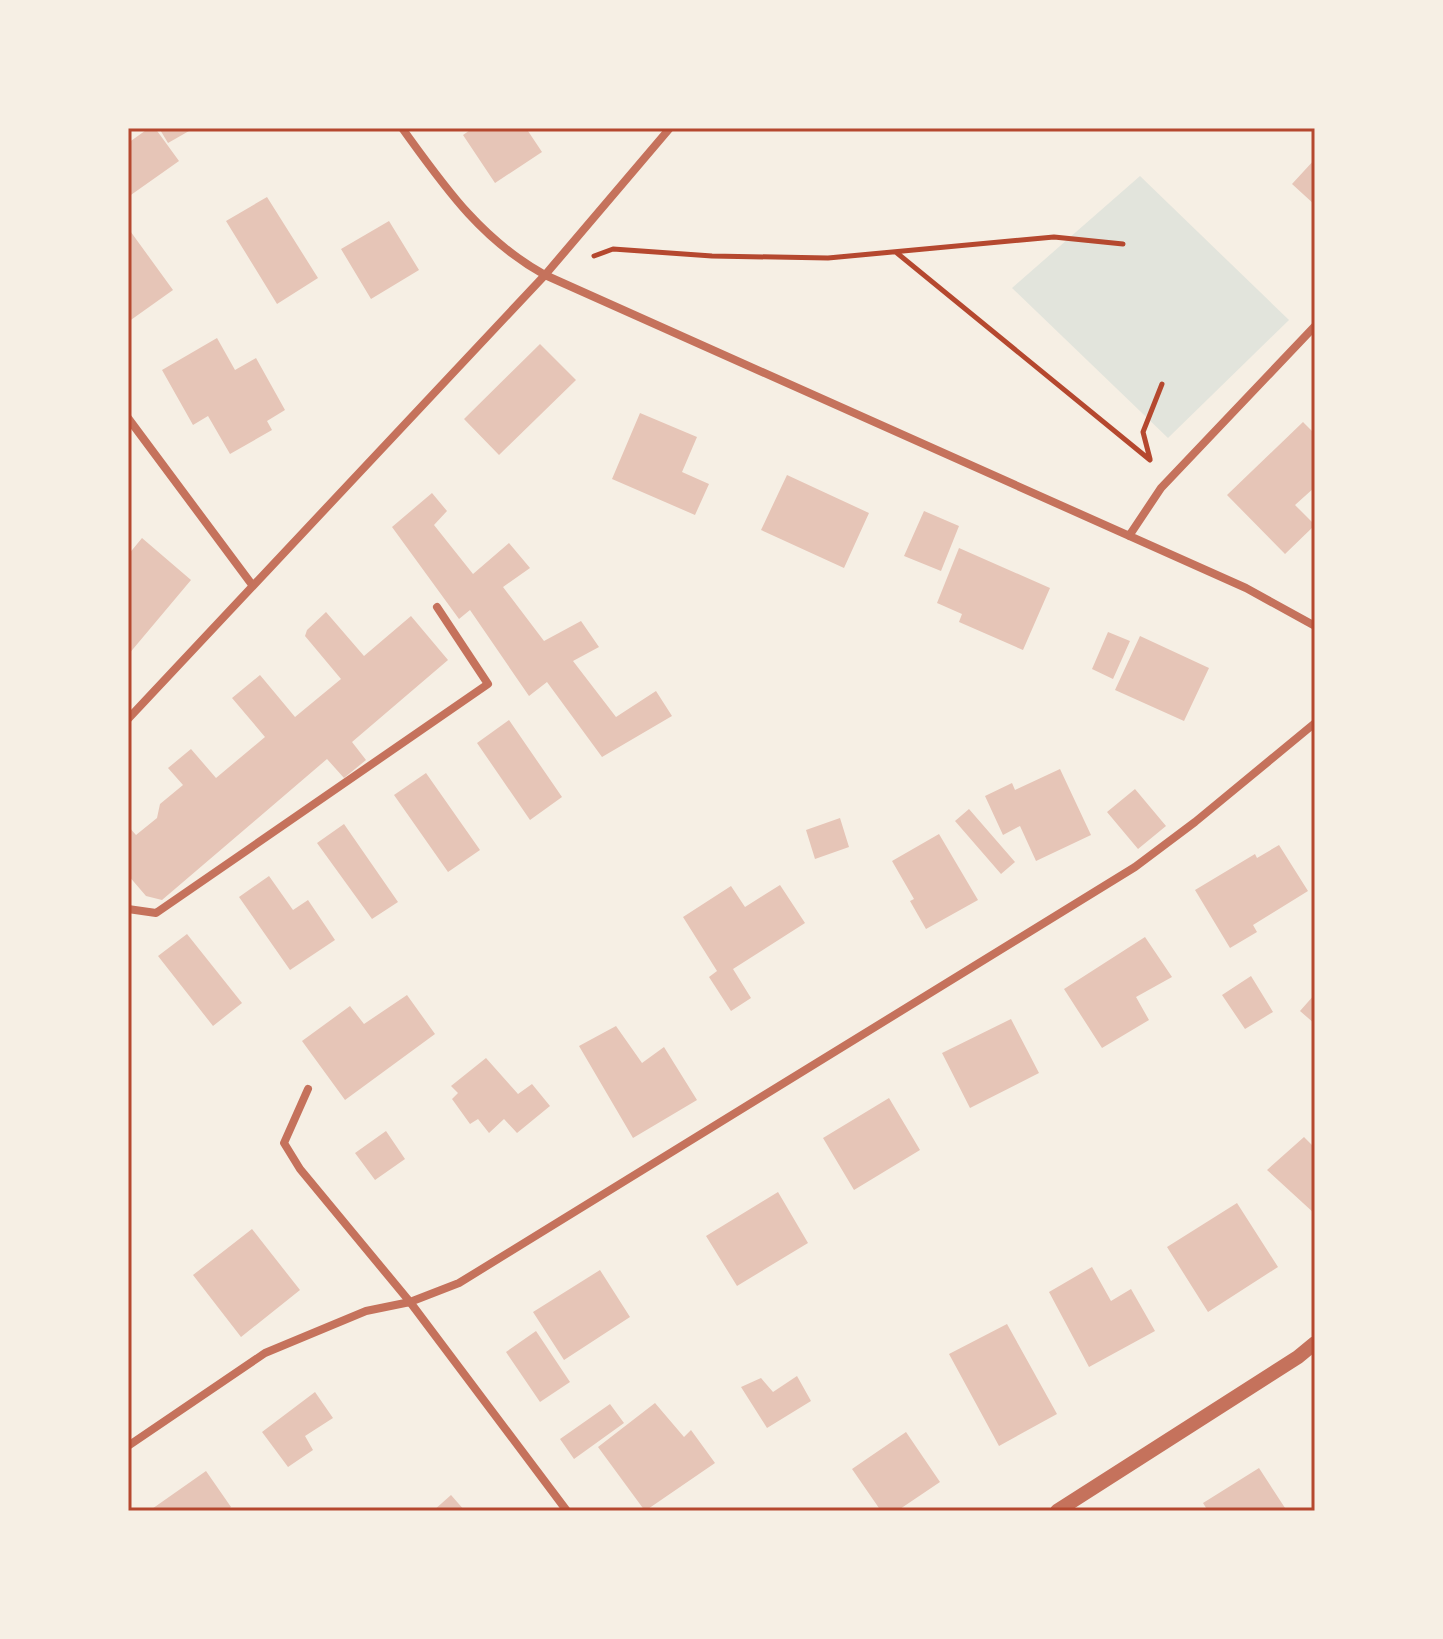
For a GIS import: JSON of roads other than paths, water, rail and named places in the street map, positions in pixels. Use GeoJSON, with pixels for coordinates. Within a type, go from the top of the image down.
{"type":"FeatureCollection","features":[{"type":"Feature","properties":{"kind":"street"},"geometry":{"type":"LineString","coordinates":[[402,128],[447,190],[482,230],[516,259],[545,275],[1246,588],[1315,626]]}},
{"type":"Feature","properties":{"kind":"street"},"geometry":{"type":"LineString","coordinates":[[128,719],[545,275],[670,128]]}},
{"type":"Feature","properties":{"kind":"street"},"geometry":{"type":"LineString","coordinates":[[1129,536],[1161,488],[1315,326]]}},
{"type":"Feature","properties":{"kind":"street"},"geometry":{"type":"LineString","coordinates":[[128,418],[253,586]]}},
{"type":"Feature","properties":{"kind":"street"},"geometry":{"type":"LineString","coordinates":[[128,909],[156,913],[488,684],[437,607]]}},
{"type":"Feature","properties":{"kind":"street"},"geometry":{"type":"LineString","coordinates":[[128,1446],[265,1353],[366,1311],[410,1302],[459,1283],[1135,867],[1315,723]]}},
{"type":"Feature","properties":{"kind":"street"},"geometry":{"type":"LineString","coordinates":[[308,1089],[284,1143],[300,1169],[410,1302],[567,1511]]}},
{"type":"Feature","properties":{"kind":"street"},"geometry":{"type":"LineString","coordinates":[[1057,1511],[1298,1357],[1315,1343]]}}]}
